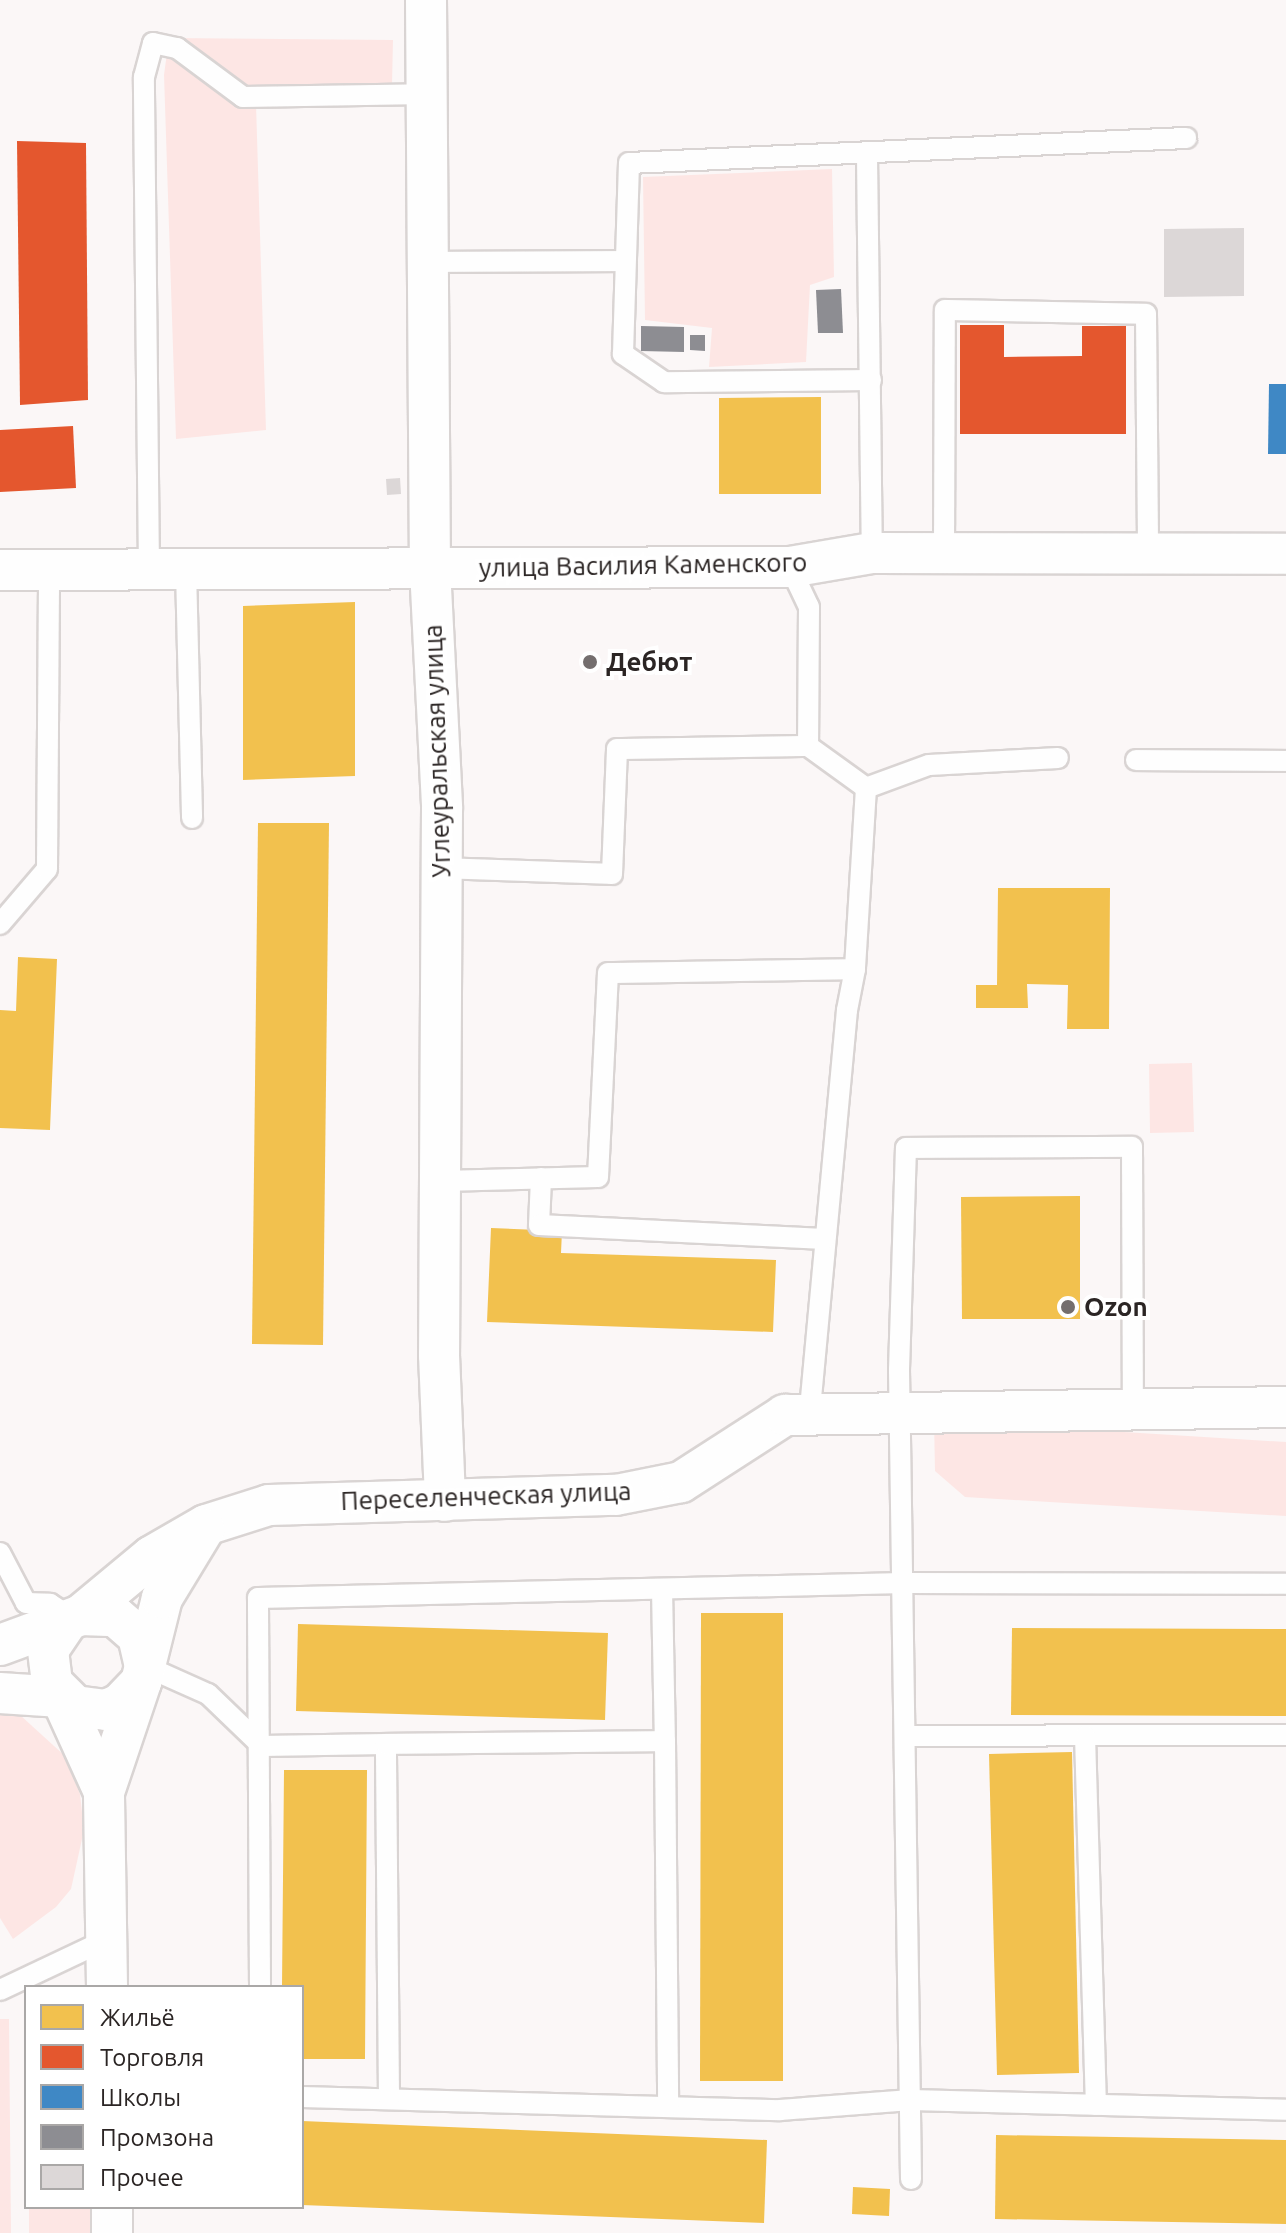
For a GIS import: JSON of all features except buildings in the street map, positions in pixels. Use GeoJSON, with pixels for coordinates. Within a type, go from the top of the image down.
{"type":"FeatureCollection","features":[{"type":"Feature","properties":{"kind":"street","name":"Углеуральская улица"},"geometry":{"type":"LineString","coordinates":[[426,0],[430,568],[442,868],[439,1355],[445,1501]]}},
{"type":"Feature","properties":{"kind":"street","name":"улица Василия Каменского"},"geometry":{"type":"LineString","coordinates":[[0,570],[790,567],[872,553],[1286,554]]}},
{"type":"Feature","properties":{"kind":"street","name":"Переселенческая улица"},"geometry":{"type":"LineString","coordinates":[[104,1792],[47,1667],[55,1635],[152,1556],[206,1525],[269,1505],[616,1495],[681,1482],[785,1415],[810,1411],[1286,1407]]}},
{"type":"Feature","properties":{"kind":"street"},"geometry":{"type":"LineString","coordinates":[[107,1985],[104,1792],[143,1674],[162,1598],[206,1525]]}},
{"type":"Feature","properties":{"kind":"street","name":"Переселенческая улица"},"geometry":{"type":"LineString","coordinates":[[0,1645],[98,1613],[128,1624],[144,1650],[143,1674]]}},
{"type":"Feature","properties":{"kind":"street"},"geometry":{"type":"LineString","coordinates":[[0,1693],[61,1697],[75,1706],[106,1710],[120,1704],[143,1674]]}},
{"type":"Feature","properties":{"kind":"street"},"geometry":{"type":"LineString","coordinates":[[112,2209],[112,2233]]}},
{"type":"Feature","properties":{"kind":"lane"},"geometry":{"type":"LineString","coordinates":[[192,818],[168,570],[144,77],[153,43],[177,48],[243,97],[426,94]]}},
{"type":"Feature","properties":{"kind":"lane"},"geometry":{"type":"LineString","coordinates":[[871,380],[664,382],[623,354],[623,261],[629,163],[867,156],[1186,138]]}},
{"type":"Feature","properties":{"kind":"lane"},"geometry":{"type":"LineString","coordinates":[[867,156],[872,553]]}},
{"type":"Feature","properties":{"kind":"lane"},"geometry":{"type":"LineString","coordinates":[[427,262],[623,261]]}},
{"type":"Feature","properties":{"kind":"lane"},"geometry":{"type":"LineString","coordinates":[[944,553],[945,310],[1146,314],[1148,554]]}},
{"type":"Feature","properties":{"kind":"lane"},"geometry":{"type":"LineString","coordinates":[[790,567],[809,607],[808,746]]}},
{"type":"Feature","properties":{"kind":"lane"},"geometry":{"type":"LineString","coordinates":[[0,924],[47,869],[49,571]]}},
{"type":"Feature","properties":{"kind":"lane"},"geometry":{"type":"LineString","coordinates":[[442,868],[612,874],[617,749],[808,746],[866,788]]}},
{"type":"Feature","properties":{"kind":"lane"},"geometry":{"type":"LineString","coordinates":[[866,788],[929,765],[1058,758]]}},
{"type":"Feature","properties":{"kind":"lane"},"geometry":{"type":"LineString","coordinates":[[1136,760],[1286,761]]}},
{"type":"Feature","properties":{"kind":"lane"},"geometry":{"type":"LineString","coordinates":[[810,1411],[825,1239],[855,969],[866,788]]}},
{"type":"Feature","properties":{"kind":"lane"},"geometry":{"type":"LineString","coordinates":[[442,1181],[598,1177],[608,973],[855,969]]}},
{"type":"Feature","properties":{"kind":"lane"},"geometry":{"type":"LineString","coordinates":[[911,2179],[900,1411],[906,1148],[1132,1147],[1133,1409]]}},
{"type":"Feature","properties":{"kind":"lane"},"geometry":{"type":"LineString","coordinates":[[541,1178],[539,1225],[825,1239]]}},
{"type":"Feature","properties":{"kind":"lane"},"geometry":{"type":"LineString","coordinates":[[0,1553],[26,1603],[50,1604],[74,1619]]}},
{"type":"Feature","properties":{"kind":"lane"},"geometry":{"type":"LineString","coordinates":[[260,1985],[262,1746],[258,1598],[904,1583],[1286,1584]]}},
{"type":"Feature","properties":{"kind":"lane"},"geometry":{"type":"LineString","coordinates":[[662,1589],[668,2106]]}},
{"type":"Feature","properties":{"kind":"lane"},"geometry":{"type":"LineString","coordinates":[[143,1674],[208,1694],[262,1746],[665,1741]]}},
{"type":"Feature","properties":{"kind":"lane"},"geometry":{"type":"LineString","coordinates":[[905,1736],[1286,1735]]}},
{"type":"Feature","properties":{"kind":"lane"},"geometry":{"type":"LineString","coordinates":[[1085,1736],[1096,2105]]}},
{"type":"Feature","properties":{"kind":"lane"},"geometry":{"type":"LineString","coordinates":[[386,1744],[389,2098]]}},
{"type":"Feature","properties":{"kind":"lane"},"geometry":{"type":"LineString","coordinates":[[0,1990],[106,1940]]}},
{"type":"Feature","properties":{"kind":"lane"},"geometry":{"type":"LineString","coordinates":[[304,2097],[780,2110],[911,2100],[1286,2110]]}},
{"type":"Feature","properties":{"kind":"shaded area"},"geometry":{"type":"Polygon","coordinates":[[[169,38],[393,40],[392,85],[256,104],[266,430],[176,439],[164,75],[169,38]]]}},
{"type":"Feature","properties":{"kind":"shaded area"},"geometry":{"type":"Polygon","coordinates":[[[832,169],[834,277],[810,285],[806,362],[709,367],[712,328],[645,320],[643,177],[832,169]]]}},
{"type":"Feature","properties":{"kind":"shaded area"},"geometry":{"type":"Polygon","coordinates":[[[1192,1063],[1194,1132],[1150,1133],[1149,1064],[1192,1063]]]}},
{"type":"Feature","properties":{"kind":"shaded area"},"geometry":{"type":"Polygon","coordinates":[[[934,1420],[1286,1442],[1286,1516],[965,1497],[935,1471],[934,1420]]]}},
{"type":"Feature","properties":{"kind":"shaded area"},"geometry":{"type":"Polygon","coordinates":[[[0,1711],[20,1715],[65,1756],[80,1794],[84,1830],[71,1889],[56,1907],[13,1939],[0,1918],[0,1711]]]}},
{"type":"Feature","properties":{"kind":"shaded area"},"geometry":{"type":"Polygon","coordinates":[[[0,2019],[9,2019],[11,2233],[0,2233],[0,2019]]]}},
{"type":"Feature","properties":{"kind":"shaded area"},"geometry":{"type":"Polygon","coordinates":[[[29,2209],[97,2209],[97,2233],[29,2233],[29,2209]]]}},
{"type":"Feature","properties":{"kind":"place","name":"Дебют"},"geometry":{"type":"Point","coordinates":[590,662]}},
{"type":"Feature","properties":{"kind":"place","name":"Ozon"},"geometry":{"type":"Point","coordinates":[1068,1307]}}]}
